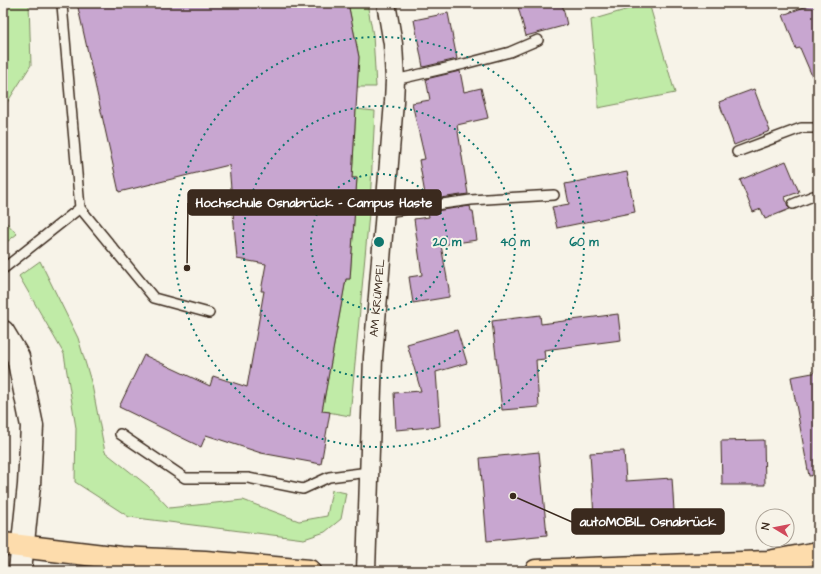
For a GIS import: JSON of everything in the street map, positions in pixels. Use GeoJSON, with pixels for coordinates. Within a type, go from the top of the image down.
{"type":"FeatureCollection","features":[{"type":"Feature","properties":{"kind":"main road"},"geometry":{"type":"LineString","coordinates":[[13,545],[120,558],[205,562],[308,571]]}},
{"type":"Feature","properties":{"kind":"main road"},"geometry":{"type":"LineString","coordinates":[[536,571],[768,562],[818,553]]}},
{"type":"Feature","properties":{"kind":"street","name":"AM KRÜMPEL"},"geometry":{"type":"LineString","coordinates":[[366,571],[372,358],[394,102],[393,44],[386,3]]}},
{"type":"Feature","properties":{"kind":"street"},"geometry":{"type":"LineString","coordinates":[[3,332],[18,357],[32,426],[29,485],[13,545],[20,571]]}},
{"type":"Feature","properties":{"kind":"lane"},"geometry":{"type":"LineString","coordinates":[[62,5],[80,208],[154,298],[209,313]]}},
{"type":"Feature","properties":{"kind":"lane"},"geometry":{"type":"LineString","coordinates":[[394,80],[510,52],[538,40]]}},
{"type":"Feature","properties":{"kind":"lane"},"geometry":{"type":"LineString","coordinates":[[738,152],[801,128],[818,128]]}},
{"type":"Feature","properties":{"kind":"lane"},"geometry":{"type":"LineString","coordinates":[[385,212],[471,200],[554,195]]}},
{"type":"Feature","properties":{"kind":"lane"},"geometry":{"type":"LineString","coordinates":[[793,204],[813,196],[818,196]]}},
{"type":"Feature","properties":{"kind":"lane"},"geometry":{"type":"LineString","coordinates":[[3,269],[80,208]]}},
{"type":"Feature","properties":{"kind":"lane"},"geometry":{"type":"LineString","coordinates":[[120,434],[185,478],[248,478],[303,489],[329,477],[369,472]]}},
{"type":"Feature","properties":{"kind":"green space"},"geometry":{"type":"Polygon","coordinates":[[[3,3],[29,3],[31,65],[3,109],[3,3]]]}},
{"type":"Feature","properties":{"kind":"green space"},"geometry":{"type":"Polygon","coordinates":[[[348,3],[367,3],[373,35],[376,87],[357,87],[359,57],[348,3]]]}},
{"type":"Feature","properties":{"kind":"green space"},"geometry":{"type":"Polygon","coordinates":[[[649,3],[675,93],[598,108],[591,20],[649,3]]]}},
{"type":"Feature","properties":{"kind":"green space"},"geometry":{"type":"Polygon","coordinates":[[[356,109],[375,111],[370,203],[350,416],[322,411],[346,279],[350,279],[357,178],[352,178],[356,109]]]}},
{"type":"Feature","properties":{"kind":"green space"},"geometry":{"type":"Polygon","coordinates":[[[3,219],[17,234],[3,245],[3,219]]]}},
{"type":"Feature","properties":{"kind":"green space"},"geometry":{"type":"Polygon","coordinates":[[[40,261],[78,338],[92,385],[105,452],[148,486],[169,508],[243,500],[299,521],[327,516],[332,490],[346,493],[341,519],[325,532],[304,539],[129,517],[75,482],[76,428],[64,354],[19,276],[40,261]]]}},
{"type":"Feature","properties":{"kind":"building"},"geometry":{"type":"Polygon","coordinates":[[[77,3],[348,3],[359,57],[352,178],[357,178],[350,279],[346,279],[322,411],[330,412],[321,464],[261,453],[206,435],[201,447],[119,407],[144,355],[210,386],[213,376],[247,387],[264,291],[261,291],[266,264],[237,259],[229,165],[119,192],[77,3]]]}},
{"type":"Feature","properties":{"kind":"building"},"geometry":{"type":"Polygon","coordinates":[[[517,3],[562,3],[567,25],[526,36],[517,3]]]}},
{"type":"Feature","properties":{"kind":"building"},"geometry":{"type":"Polygon","coordinates":[[[818,3],[818,90],[800,48],[796,49],[783,15],[818,3]]]}},
{"type":"Feature","properties":{"kind":"building"},"geometry":{"type":"Polygon","coordinates":[[[448,13],[457,59],[423,67],[414,20],[448,13]]]}},
{"type":"Feature","properties":{"kind":"building"},"geometry":{"type":"Polygon","coordinates":[[[460,71],[464,92],[481,88],[488,118],[457,125],[468,194],[426,200],[419,160],[425,159],[412,103],[430,100],[426,79],[460,71]]]}},
{"type":"Feature","properties":{"kind":"building"},"geometry":{"type":"Polygon","coordinates":[[[754,89],[770,131],[734,145],[719,102],[754,89]]]}},
{"type":"Feature","properties":{"kind":"building"},"geometry":{"type":"Polygon","coordinates":[[[786,161],[799,192],[785,197],[790,209],[765,219],[761,209],[753,212],[740,180],[786,161]]]}},
{"type":"Feature","properties":{"kind":"building"},"geometry":{"type":"Polygon","coordinates":[[[627,172],[635,212],[557,228],[552,207],[569,204],[565,184],[627,172]]]}},
{"type":"Feature","properties":{"kind":"building"},"geometry":{"type":"Polygon","coordinates":[[[470,206],[471,211],[473,211],[477,240],[441,245],[449,289],[449,297],[413,303],[409,277],[422,275],[414,219],[429,217],[428,212],[470,206]]]}},
{"type":"Feature","properties":{"kind":"building"},"geometry":{"type":"Polygon","coordinates":[[[618,314],[621,340],[544,350],[545,359],[536,360],[539,407],[502,410],[492,321],[540,315],[541,324],[618,314]]]}},
{"type":"Feature","properties":{"kind":"building"},"geometry":{"type":"Polygon","coordinates":[[[457,330],[467,363],[436,372],[440,426],[432,428],[396,430],[394,393],[421,391],[407,344],[457,330]]]}},
{"type":"Feature","properties":{"kind":"building"},"geometry":{"type":"Polygon","coordinates":[[[818,372],[818,475],[809,476],[791,377],[818,372]]]}},
{"type":"Feature","properties":{"kind":"building"},"geometry":{"type":"Polygon","coordinates":[[[764,440],[765,485],[722,485],[721,441],[764,440]]]}},
{"type":"Feature","properties":{"kind":"building"},"geometry":{"type":"Polygon","coordinates":[[[624,451],[626,481],[672,478],[675,527],[642,529],[640,514],[594,517],[590,453],[624,451]]]}},
{"type":"Feature","properties":{"kind":"building"},"geometry":{"type":"Polygon","coordinates":[[[539,452],[547,535],[487,541],[480,458],[539,452]]]}},
{"type":"Feature","properties":{"kind":"place","name":"Hochschule Osnabrück - Campus Haste"},"geometry":{"type":"Point","coordinates":[187,268]}},
{"type":"Feature","properties":{"kind":"place","name":"autoMOBIL Osnabrück"},"geometry":{"type":"Point","coordinates":[513,496]}}]}
